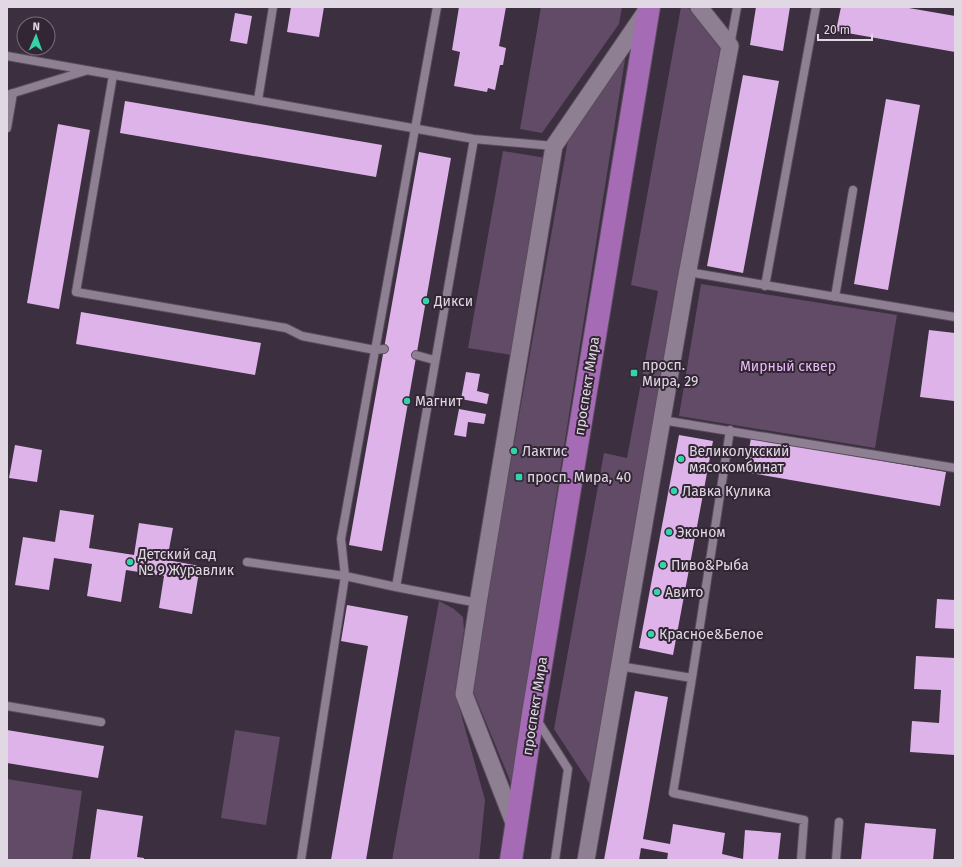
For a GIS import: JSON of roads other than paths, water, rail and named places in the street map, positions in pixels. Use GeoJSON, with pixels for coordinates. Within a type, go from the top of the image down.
{"type":"FeatureCollection","features":[{"type":"Feature","properties":{"kind":"main road","name":"проспект Мира"},"geometry":{"type":"LineString","coordinates":[[511,860],[649,7]]}},
{"type":"Feature","properties":{"kind":"street"},"geometry":{"type":"LineString","coordinates":[[516,828],[464,694],[478,602],[554,146],[649,7]]}},
{"type":"Feature","properties":{"kind":"street"},"geometry":{"type":"LineString","coordinates":[[586,860],[688,272],[730,46],[698,7]]}},
{"type":"Feature","properties":{"kind":"lane"},"geometry":{"type":"LineString","coordinates":[[258,100],[273,7]]}},
{"type":"Feature","properties":{"kind":"lane"},"geometry":{"type":"LineString","coordinates":[[301,860],[345,576],[341,539],[437,7]]}},
{"type":"Feature","properties":{"kind":"lane"},"geometry":{"type":"LineString","coordinates":[[730,46],[737,7]]}},
{"type":"Feature","properties":{"kind":"lane"},"geometry":{"type":"LineString","coordinates":[[765,286],[816,7]]}},
{"type":"Feature","properties":{"kind":"lane"},"geometry":{"type":"LineString","coordinates":[[7,56],[474,139],[554,146]]}},
{"type":"Feature","properties":{"kind":"lane"},"geometry":{"type":"LineString","coordinates":[[7,128],[10,94],[86,70]]}},
{"type":"Feature","properties":{"kind":"lane"},"geometry":{"type":"LineString","coordinates":[[113,75],[76,292],[286,328],[302,336],[375,350],[384,349]]}},
{"type":"Feature","properties":{"kind":"lane"},"geometry":{"type":"LineString","coordinates":[[396,587],[434,360],[474,139]]}},
{"type":"Feature","properties":{"kind":"lane"},"geometry":{"type":"LineString","coordinates":[[835,297],[853,190]]}},
{"type":"Feature","properties":{"kind":"lane"},"geometry":{"type":"LineString","coordinates":[[688,272],[955,317]]}},
{"type":"Feature","properties":{"kind":"lane"},"geometry":{"type":"LineString","coordinates":[[416,355],[434,360]]}},
{"type":"Feature","properties":{"kind":"lane"},"geometry":{"type":"LineString","coordinates":[[662,420],[955,468]]}},
{"type":"Feature","properties":{"kind":"lane"},"geometry":{"type":"LineString","coordinates":[[730,430],[673,792],[804,820],[801,860]]}},
{"type":"Feature","properties":{"kind":"lane"},"geometry":{"type":"LineString","coordinates":[[247,562],[345,576],[478,602]]}},
{"type":"Feature","properties":{"kind":"lane"},"geometry":{"type":"LineString","coordinates":[[619,666],[692,678]]}},
{"type":"Feature","properties":{"kind":"lane"},"geometry":{"type":"LineString","coordinates":[[7,706],[101,722]]}},
{"type":"Feature","properties":{"kind":"lane"},"geometry":{"type":"LineString","coordinates":[[534,714],[568,769],[555,860]]}},
{"type":"Feature","properties":{"kind":"lane"},"geometry":{"type":"LineString","coordinates":[[836,860],[839,822]]}},
{"type":"Feature","properties":{"kind":"place","name":"Дикси"},"geometry":{"type":"Point","coordinates":[426,301]}},
{"type":"Feature","properties":{"kind":"place","name":"просп. Мира, 29"},"geometry":{"type":"Point","coordinates":[634,373]}},
{"type":"Feature","properties":{"kind":"place","name":"Магнит"},"geometry":{"type":"Point","coordinates":[407,401]}},
{"type":"Feature","properties":{"kind":"place","name":"Лактис"},"geometry":{"type":"Point","coordinates":[514,451]}},
{"type":"Feature","properties":{"kind":"place","name":"Великолукский мясокомбинат"},"geometry":{"type":"Point","coordinates":[681,459]}},
{"type":"Feature","properties":{"kind":"place","name":"просп. Мира, 40"},"geometry":{"type":"Point","coordinates":[519,477]}},
{"type":"Feature","properties":{"kind":"place","name":"Лавка Кулика"},"geometry":{"type":"Point","coordinates":[674,491]}},
{"type":"Feature","properties":{"kind":"place","name":"Эконом"},"geometry":{"type":"Point","coordinates":[669,532]}},
{"type":"Feature","properties":{"kind":"place","name":"Детский сад № 9 Журавлик"},"geometry":{"type":"Point","coordinates":[130,562]}},
{"type":"Feature","properties":{"kind":"place","name":"Пиво&Рыба"},"geometry":{"type":"Point","coordinates":[663,565]}},
{"type":"Feature","properties":{"kind":"place","name":"Авито"},"geometry":{"type":"Point","coordinates":[657,592]}},
{"type":"Feature","properties":{"kind":"place","name":"Красное&Белое"},"geometry":{"type":"Point","coordinates":[651,634]}},
{"type":"Feature","properties":{"kind":"park label","name":"Мирный сквер"},"geometry":{"type":"Point","coordinates":[788,366]}}]}
